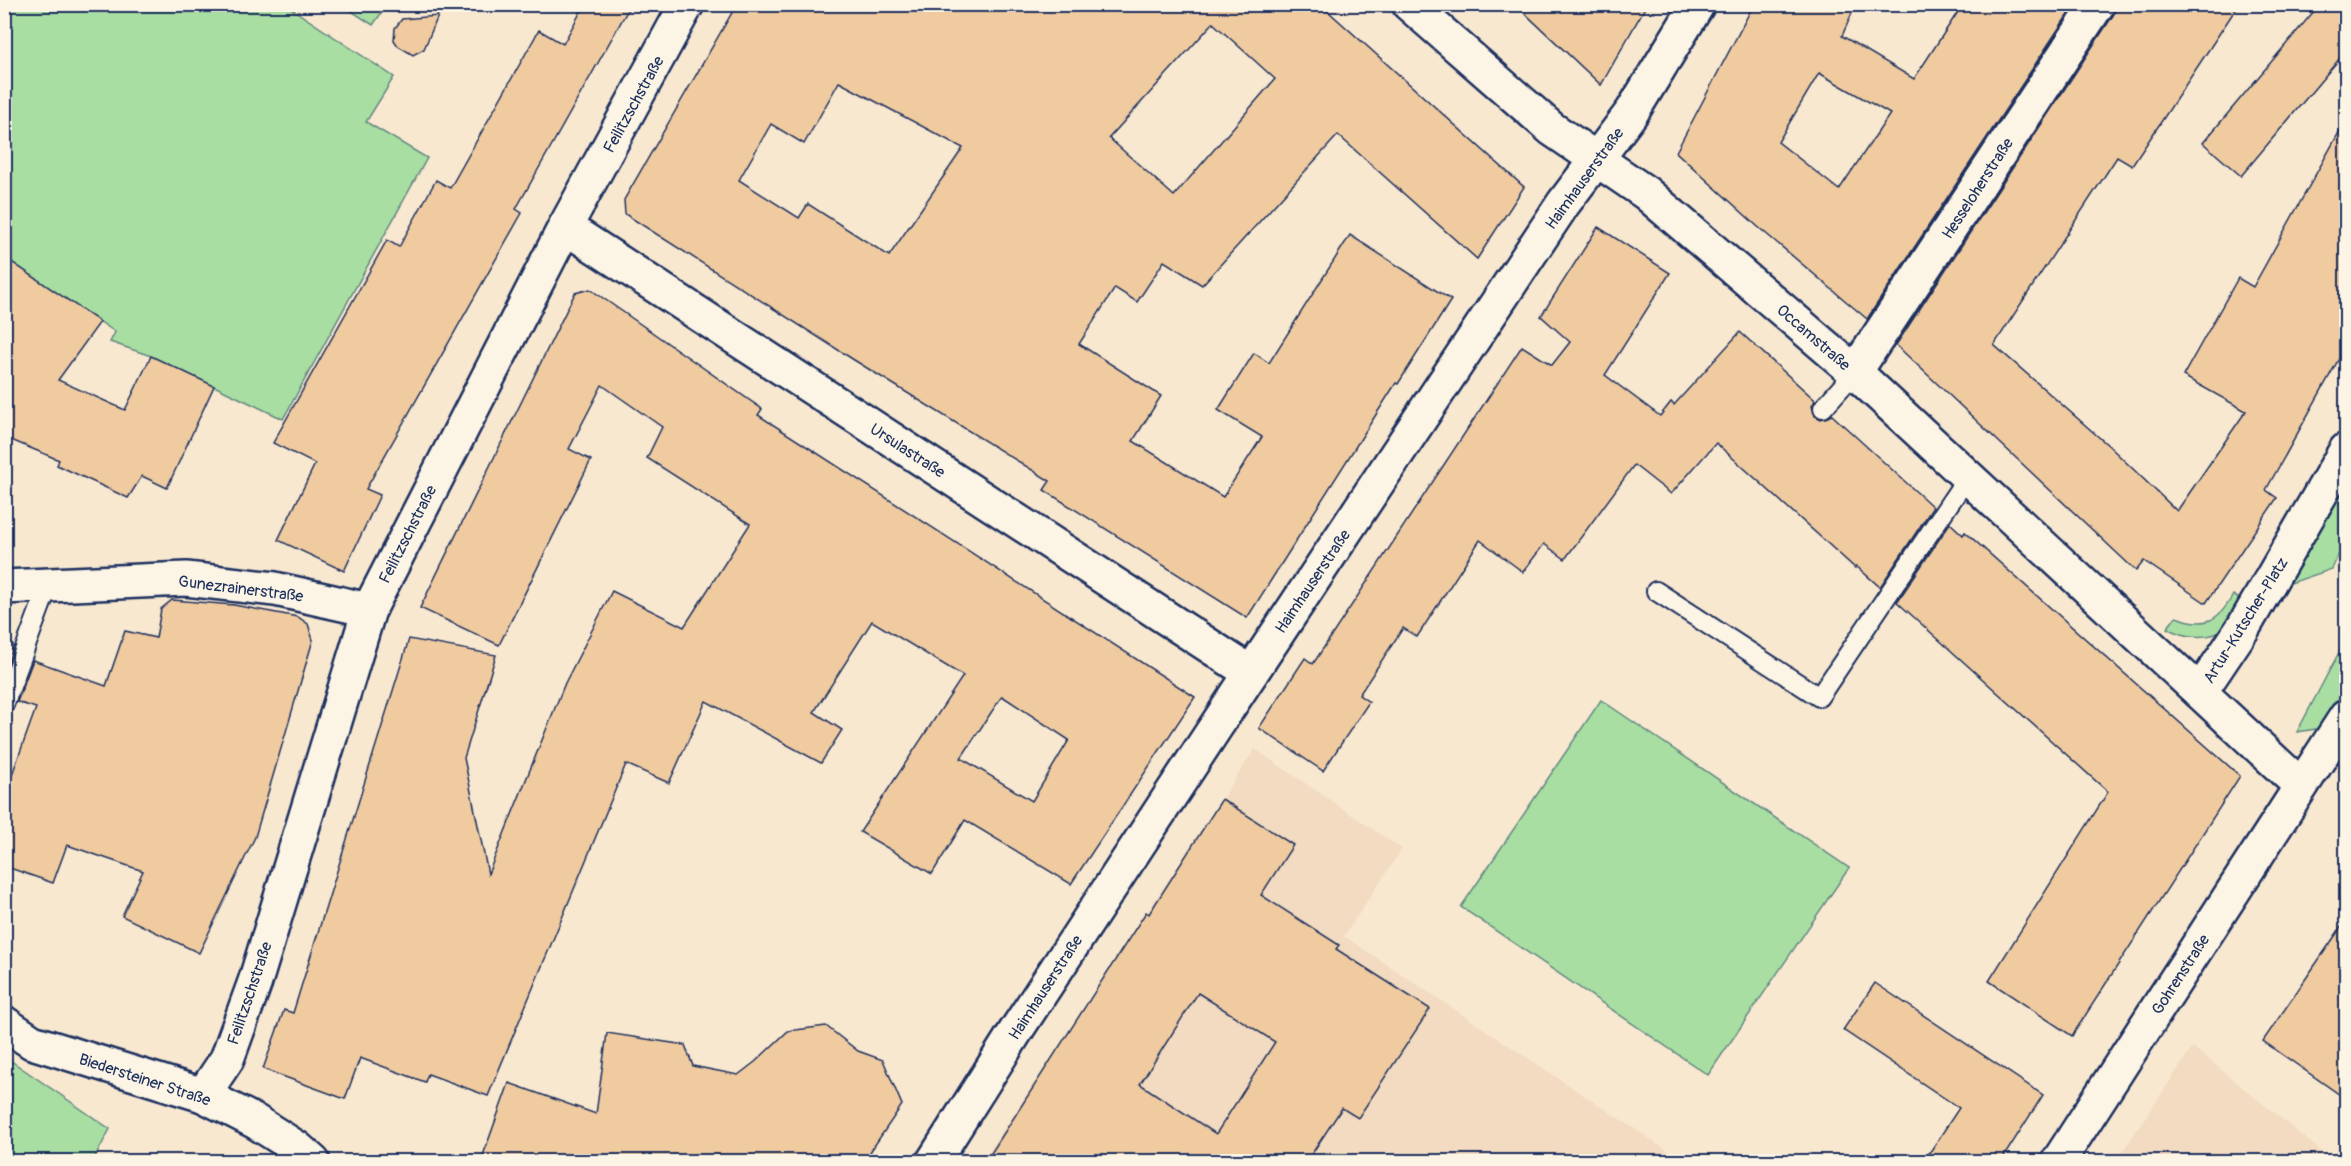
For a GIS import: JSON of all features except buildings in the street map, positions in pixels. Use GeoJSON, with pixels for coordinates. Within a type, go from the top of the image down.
{"type":"FeatureCollection","features":[{"type":"Feature","properties":{"kind":"street","name":"Feilitzschstraße"},"geometry":{"type":"LineString","coordinates":[[202,1095],[227,1059],[255,982],[369,610],[565,227],[687,4]]}},
{"type":"Feature","properties":{"kind":"street","name":"Occamstraße"},"geometry":{"type":"LineString","coordinates":[[1409,4],[1552,129],[1646,193],[1856,372],[2200,692]]}},
{"type":"Feature","properties":{"kind":"street","name":"Haimhauserstraße"},"geometry":{"type":"LineString","coordinates":[[933,1161],[1251,673],[1563,204],[1632,112],[1698,4]]}},
{"type":"Feature","properties":{"kind":"street","name":"Hesseloherstraße"},"geometry":{"type":"LineString","coordinates":[[1856,372],[2098,4]]}},
{"type":"Feature","properties":{"kind":"street","name":"Ursulastraße"},"geometry":{"type":"LineString","coordinates":[[565,227],[1251,673]]}},
{"type":"Feature","properties":{"kind":"street","name":"Artur-Kutscher-Platz"},"geometry":{"type":"LineString","coordinates":[[2301,786],[2200,692],[2243,628],[2346,450]]}},
{"type":"Feature","properties":{"kind":"street","name":"Gunezrainerstraße"},"geometry":{"type":"LineString","coordinates":[[4,587],[186,579],[275,589],[369,610]]}},
{"type":"Feature","properties":{"kind":"street"},"geometry":{"type":"LineString","coordinates":[[2301,786],[2346,717]]}},
{"type":"Feature","properties":{"kind":"street","name":"Gohrenstraße"},"geometry":{"type":"LineString","coordinates":[[2058,1161],[2301,786]]}},
{"type":"Feature","properties":{"kind":"street","name":"Biedersteiner Straße"},"geometry":{"type":"LineString","coordinates":[[4,1023],[32,1042],[202,1095],[256,1122],[313,1161]]}},
{"type":"Feature","properties":{"kind":"lane"},"geometry":{"type":"LineString","coordinates":[[1824,408],[1856,372]]}},
{"type":"Feature","properties":{"kind":"lane"},"geometry":{"type":"LineString","coordinates":[[1656,591],[1819,697],[1968,476]]}},
{"type":"Feature","properties":{"kind":"lane"},"geometry":{"type":"LineString","coordinates":[[4,705],[50,584]]}},
{"type":"Feature","properties":{"kind":"shaded area"},"geometry":{"type":"Polygon","coordinates":[[[1255,749],[1402,849],[1344,936],[1683,1161],[982,1162],[1255,749]]]}},
{"type":"Feature","properties":{"kind":"shaded area"},"geometry":{"type":"Polygon","coordinates":[[[2193,1047],[2333,1161],[2116,1161],[2193,1047]]]}},
{"type":"Feature","properties":{"kind":"green space"},"geometry":{"type":"Polygon","coordinates":[[[4,5],[286,5],[394,77],[366,122],[427,158],[283,419],[151,356],[110,342],[115,332],[5,257],[4,5]]]}},
{"type":"Feature","properties":{"kind":"green space"},"geometry":{"type":"Polygon","coordinates":[[[342,5],[387,5],[373,25],[342,5]]]}},
{"type":"Feature","properties":{"kind":"green space"},"geometry":{"type":"Polygon","coordinates":[[[2346,476],[2346,538],[2332,569],[2288,584],[2346,476]]]}},
{"type":"Feature","properties":{"kind":"green space"},"geometry":{"type":"Polygon","coordinates":[[[2233,595],[2244,602],[2228,627],[2221,631],[2206,636],[2190,636],[2167,628],[2176,617],[2203,622],[2216,617],[2233,595]]]}},
{"type":"Feature","properties":{"kind":"green space"},"geometry":{"type":"Polygon","coordinates":[[[2346,639],[2346,689],[2325,722],[2316,729],[2297,732],[2346,639]]]}},
{"type":"Feature","properties":{"kind":"green space"},"geometry":{"type":"Polygon","coordinates":[[[1601,700],[1849,868],[1708,1075],[1461,907],[1601,700]]]}},
{"type":"Feature","properties":{"kind":"green space"},"geometry":{"type":"Polygon","coordinates":[[[4,1056],[110,1129],[93,1161],[5,1161],[4,1056]]]}}]}
